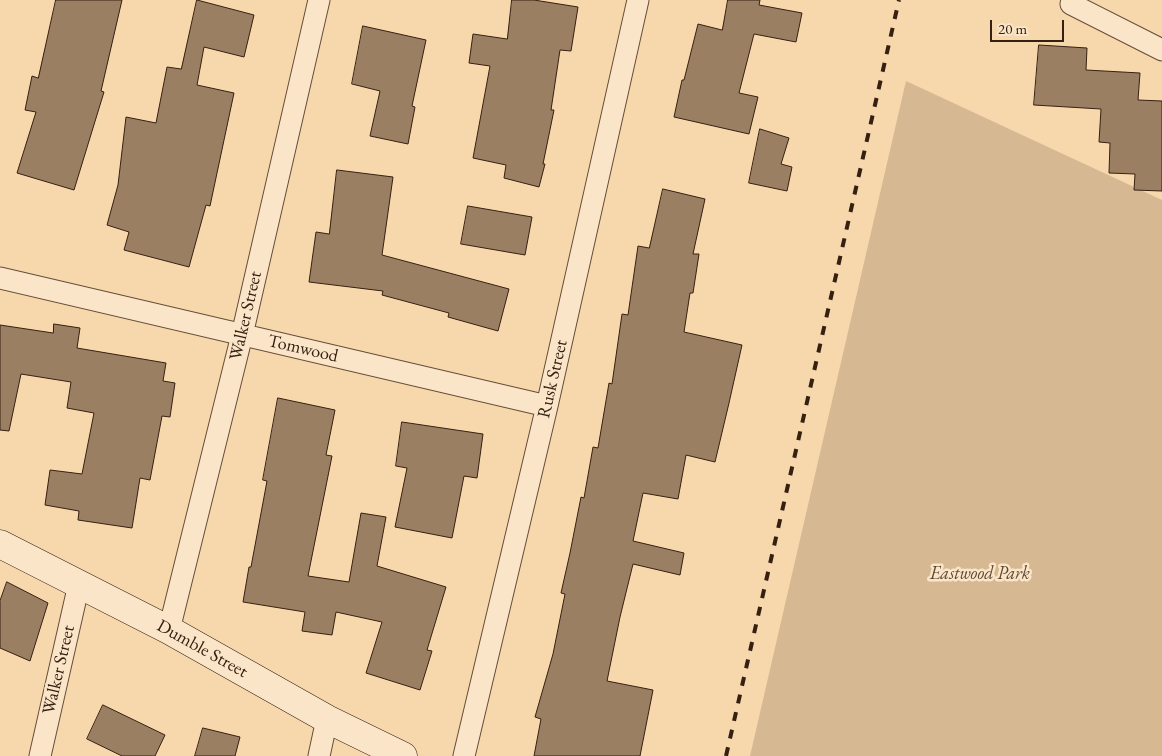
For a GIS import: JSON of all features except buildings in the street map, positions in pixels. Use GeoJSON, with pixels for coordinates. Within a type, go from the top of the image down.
{"type":"FeatureCollection","features":[{"type":"Feature","properties":{"kind":"street","name":"Walker Street"},"geometry":{"type":"LineString","coordinates":[[169,630],[242,335],[319,0]]}},
{"type":"Feature","properties":{"kind":"street","name":"Rusk Street"},"geometry":{"type":"LineString","coordinates":[[464,756],[547,406],[638,0]]}},
{"type":"Feature","properties":{"kind":"street"},"geometry":{"type":"LineString","coordinates":[[1072,2],[1162,50]]}},
{"type":"Feature","properties":{"kind":"street","name":"Tomwood"},"geometry":{"type":"LineString","coordinates":[[0,278],[547,406]]}},
{"type":"Feature","properties":{"kind":"street","name":"Dumble Street"},"geometry":{"type":"LineString","coordinates":[[0,544],[169,630],[327,719],[402,756]]}},
{"type":"Feature","properties":{"kind":"street","name":"Walker Street"},"geometry":{"type":"LineString","coordinates":[[40,756],[79,584]]}},
{"type":"Feature","properties":{"kind":"street"},"geometry":{"type":"LineString","coordinates":[[319,756],[327,719]]}},
{"type":"Feature","properties":{"kind":"green space","name":"Eastwood Park"},"geometry":{"type":"Polygon","coordinates":[[[906,81],[1162,200],[1162,756],[750,756],[906,81]]]}},
{"type":"Feature","properties":{"kind":"railway"},"geometry":{"type":"LineString","coordinates":[[726,756],[899,0]]}}]}
